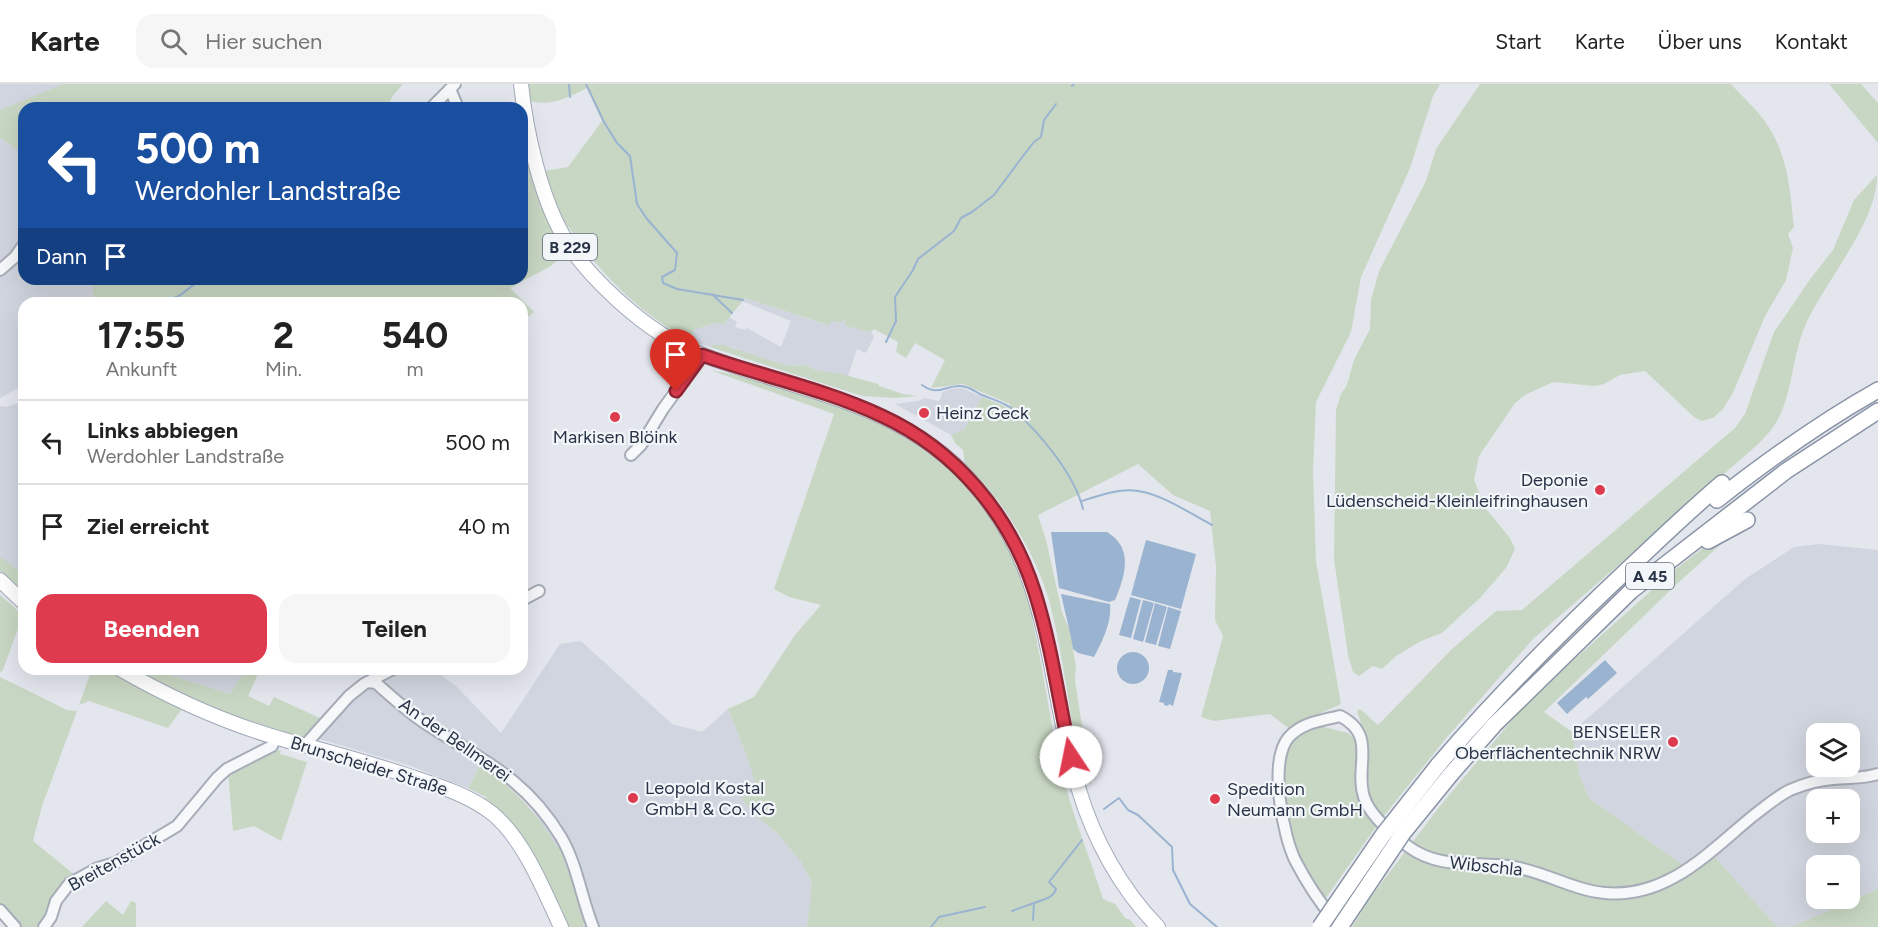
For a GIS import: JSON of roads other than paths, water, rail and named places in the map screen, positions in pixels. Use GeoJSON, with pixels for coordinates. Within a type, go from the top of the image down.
{"type":"FeatureCollection","features":[{"type":"Feature","properties":{"kind":"highway","name":"A 45"},"geometry":{"type":"LineString","coordinates":[[1320,927],[1383,835],[1439,764],[1484,711],[1532,661],[1627,570],[1753,472],[1849,406],[1878,390]]}},
{"type":"Feature","properties":{"kind":"highway","name":"A 45"},"geometry":{"type":"LineString","coordinates":[[1340,927],[1398,841],[1451,774],[1494,725],[1596,623],[1639,584],[1786,471],[1878,411]]}},
{"type":"Feature","properties":{"kind":"highway"},"geometry":{"type":"LineString","coordinates":[[1627,570],[1695,505],[1722,483]]}},
{"type":"Feature","properties":{"kind":"highway"},"geometry":{"type":"LineString","coordinates":[[1639,584],[1717,535],[1747,520]]}},
{"type":"Feature","properties":{"kind":"main road","name":"B 229"},"geometry":{"type":"LineString","coordinates":[[521,84],[523,102]]}},
{"type":"Feature","properties":{"kind":"main road","name":"B 229"},"geometry":{"type":"LineString","coordinates":[[528,123],[542,184],[552,214],[567,242],[603,285],[651,327],[676,343],[702,355],[825,393],[884,416],[939,450],[971,480],[1000,518],[1020,555],[1035,592],[1050,649],[1074,773],[1088,816],[1116,873],[1158,927]]}},
{"type":"Feature","properties":{"kind":"main road"},"geometry":{"type":"LineString","coordinates":[[0,580],[18,597]]}},
{"type":"Feature","properties":{"kind":"main road","name":"Brunscheider Straße"},"geometry":{"type":"LineString","coordinates":[[131,675],[208,713],[276,737],[432,783],[467,797],[494,815],[517,842],[561,927]]}},
{"type":"Feature","properties":{"kind":"street"},"geometry":{"type":"LineString","coordinates":[[438,102],[452,87]]}},
{"type":"Feature","properties":{"kind":"street"},"geometry":{"type":"LineString","coordinates":[[452,87],[456,102]]}},
{"type":"Feature","properties":{"kind":"street"},"geometry":{"type":"LineString","coordinates":[[0,270],[18,253]]}},
{"type":"Feature","properties":{"kind":"street"},"geometry":{"type":"LineString","coordinates":[[632,455],[702,355]]}},
{"type":"Feature","properties":{"kind":"street"},"geometry":{"type":"LineString","coordinates":[[528,597],[539,591]]}},
{"type":"Feature","properties":{"kind":"street"},"geometry":{"type":"LineString","coordinates":[[304,745],[350,696],[381,675]]}},
{"type":"Feature","properties":{"kind":"street","name":"An der Bellmerei"},"geometry":{"type":"LineString","coordinates":[[368,682],[376,683],[423,722],[500,769],[534,800],[562,838],[572,861],[593,927]]}},
{"type":"Feature","properties":{"kind":"street","name":"Wibschla"},"geometry":{"type":"LineString","coordinates":[[1340,927],[1321,904],[1296,862],[1277,779],[1284,744],[1298,730],[1316,720],[1340,716],[1351,722],[1363,744],[1364,798],[1380,821],[1408,846],[1422,855],[1446,863],[1524,869],[1582,889],[1605,893],[1631,893],[1668,882],[1770,803],[1791,790],[1817,781],[1859,779],[1878,774]]}},
{"type":"Feature","properties":{"kind":"street","name":"Breitenstück"},"geometry":{"type":"LineString","coordinates":[[44,927],[51,918],[56,901],[69,884],[98,868],[115,863],[177,826],[217,778],[232,765],[272,746],[276,737]]}},
{"type":"Feature","properties":{"kind":"street"},"geometry":{"type":"LineString","coordinates":[[0,910],[15,927]]}},
{"type":"Feature","properties":{"kind":"water"},"geometry":{"type":"Polygon","coordinates":[[[1051,532],[1107,532],[1116,539],[1124,554],[1125,563],[1122,581],[1115,600],[1109,602],[1059,588],[1051,532]]]}},
{"type":"Feature","properties":{"kind":"water"},"geometry":{"type":"Polygon","coordinates":[[[1146,540],[1196,554],[1181,609],[1131,595],[1146,540]]]}},
{"type":"Feature","properties":{"kind":"water"},"geometry":{"type":"Polygon","coordinates":[[[1061,594],[1110,604],[1108,625],[1094,657],[1078,653],[1073,649],[1061,594]]]}},
{"type":"Feature","properties":{"kind":"water"},"geometry":{"type":"Polygon","coordinates":[[[1130,597],[1141,600],[1131,638],[1119,635],[1130,597]]]}},
{"type":"Feature","properties":{"kind":"water"},"geometry":{"type":"Polygon","coordinates":[[[1143,600],[1154,603],[1143,642],[1133,639],[1143,600]]]}},
{"type":"Feature","properties":{"kind":"water"},"geometry":{"type":"Polygon","coordinates":[[[1155,603],[1167,607],[1156,645],[1145,642],[1155,603]]]}},
{"type":"Feature","properties":{"kind":"water"},"geometry":{"type":"Polygon","coordinates":[[[1168,607],[1181,611],[1170,649],[1158,646],[1168,607]]]}},
{"type":"Feature","properties":{"kind":"water"},"geometry":{"type":"Polygon","coordinates":[[[1133,652],[1145,656],[1149,668],[1145,680],[1133,684],[1121,680],[1117,668],[1121,656],[1133,652]]]}},
{"type":"Feature","properties":{"kind":"water"},"geometry":{"type":"Polygon","coordinates":[[[1605,660],[1617,673],[1567,714],[1557,703],[1605,660]]]}},
{"type":"Feature","properties":{"kind":"water"},"geometry":{"type":"Polygon","coordinates":[[[1168,670],[1182,673],[1173,706],[1159,702],[1168,670]]]}},
{"type":"Feature","properties":{"kind":"waterway"},"geometry":{"type":"LineString","coordinates":[[569,84],[570,97]]}},
{"type":"Feature","properties":{"kind":"waterway"},"geometry":{"type":"LineString","coordinates":[[586,84],[604,122],[617,143],[630,156],[637,204],[677,253],[675,270],[662,277],[663,283],[677,289],[743,300]]}},
{"type":"Feature","properties":{"kind":"waterway"},"geometry":{"type":"LineString","coordinates":[[886,342],[896,321],[895,297],[918,259],[954,231],[961,218],[994,195],[1034,142],[1041,137],[1044,120],[1056,104]]}},
{"type":"Feature","properties":{"kind":"waterway"},"geometry":{"type":"LineString","coordinates":[[176,297],[193,285]]}},
{"type":"Feature","properties":{"kind":"waterway"},"geometry":{"type":"LineString","coordinates":[[712,294],[732,313]]}},
{"type":"Feature","properties":{"kind":"waterway"},"geometry":{"type":"LineString","coordinates":[[922,385],[933,390],[964,386],[1011,408],[1033,428],[1064,468],[1079,496],[1083,509]]}},
{"type":"Feature","properties":{"kind":"waterway"},"geometry":{"type":"LineString","coordinates":[[1082,501],[1117,491],[1138,491],[1167,500],[1212,525]]}},
{"type":"Feature","properties":{"kind":"waterway"},"geometry":{"type":"LineString","coordinates":[[1104,809],[1119,798],[1128,810],[1138,815],[1172,847],[1173,870],[1190,904],[1217,927]]}},
{"type":"Feature","properties":{"kind":"waterway"},"geometry":{"type":"LineString","coordinates":[[1033,920],[1034,903],[1053,895],[1056,889],[1049,882],[1082,840]]}},
{"type":"Feature","properties":{"kind":"waterway"},"geometry":{"type":"LineString","coordinates":[[1012,911],[1034,903]]}},
{"type":"Feature","properties":{"kind":"waterway"},"geometry":{"type":"LineString","coordinates":[[931,927],[939,917],[985,907]]}},
{"type":"Feature","properties":{"kind":"place","name":"Heinz Geck"},"geometry":{"type":"Point","coordinates":[924,413]}},
{"type":"Feature","properties":{"kind":"place","name":"Markisen Blöink"},"geometry":{"type":"Point","coordinates":[615,417]}},
{"type":"Feature","properties":{"kind":"place","name":"Deponie Lüdenscheid-Kleinleifringhausen"},"geometry":{"type":"Point","coordinates":[1600,490]}},
{"type":"Feature","properties":{"kind":"place","name":"BENSELER Oberflächentechnik NRW"},"geometry":{"type":"Point","coordinates":[1673,742]}},
{"type":"Feature","properties":{"kind":"place","name":"Leopold Kostal GmbH & Co. KG"},"geometry":{"type":"Point","coordinates":[633,798]}},
{"type":"Feature","properties":{"kind":"place","name":"Spedition Neumann GmbH"},"geometry":{"type":"Point","coordinates":[1215,799]}}]}
